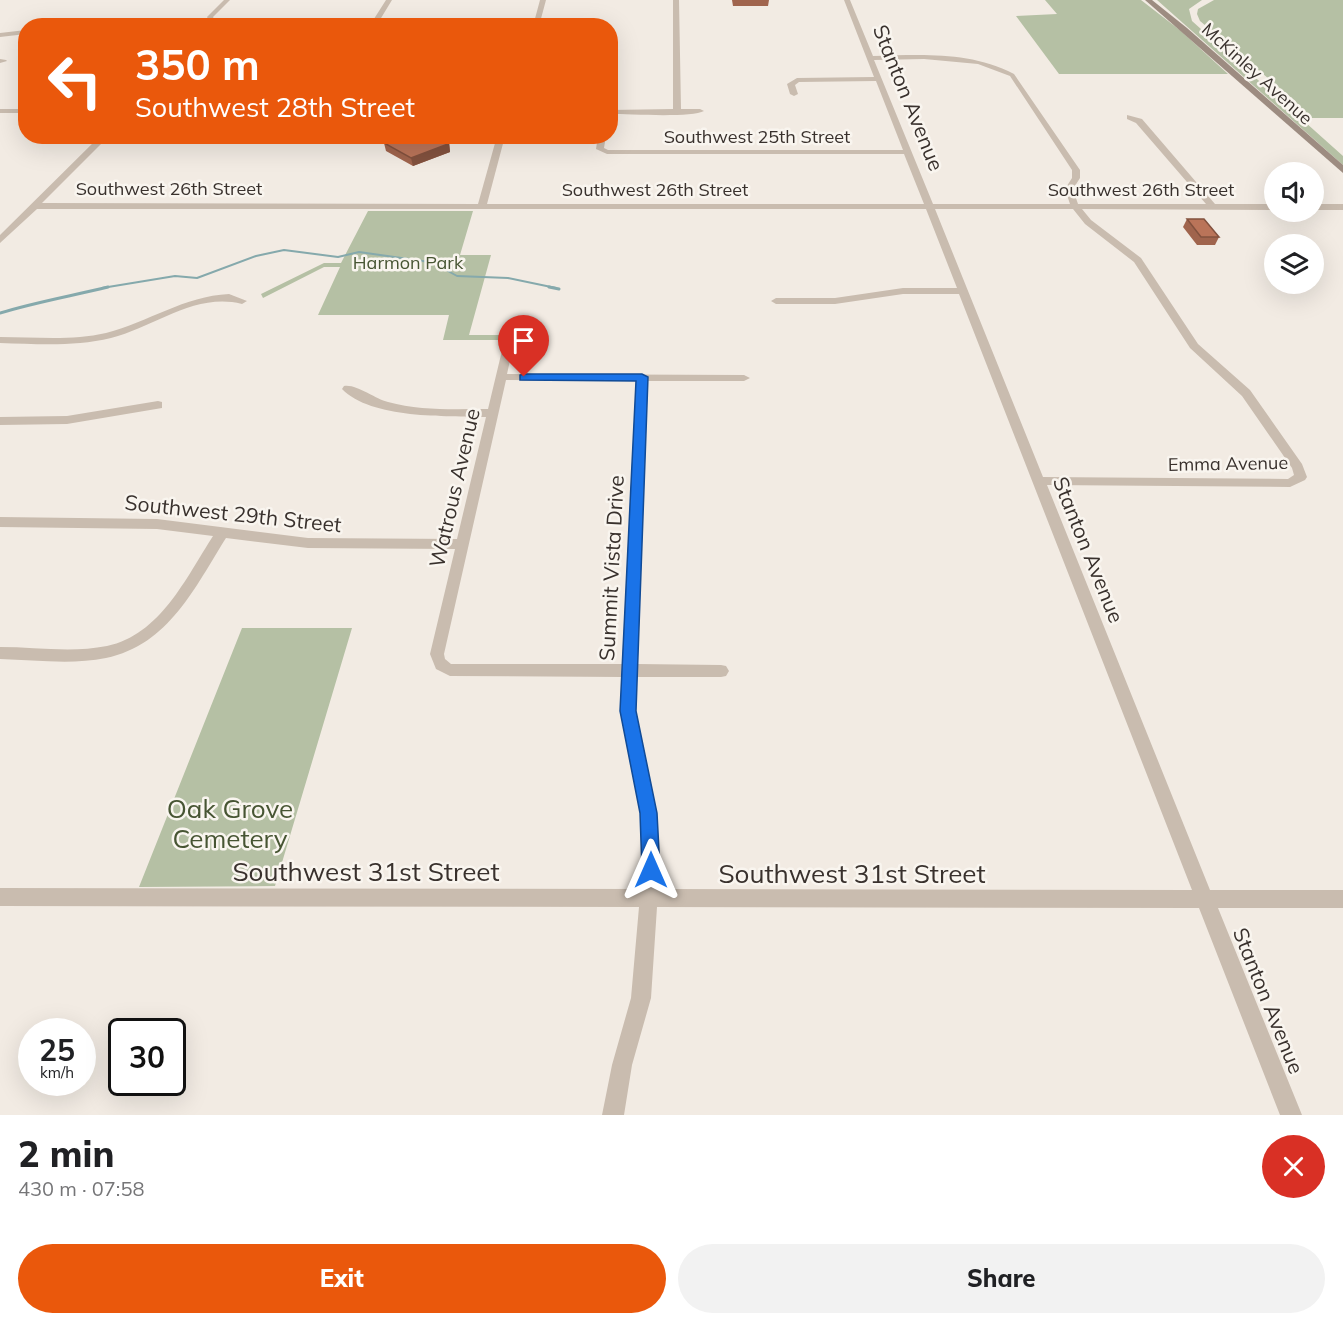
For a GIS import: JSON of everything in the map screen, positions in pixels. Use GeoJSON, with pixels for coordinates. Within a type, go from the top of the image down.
{"type":"FeatureCollection","features":[{"type":"Feature","properties":{"kind":"main road","name":"McKinley Avenue"},"geometry":{"type":"LineString","coordinates":[[1150,0],[1343,170]]}},
{"type":"Feature","properties":{"kind":"street"},"geometry":{"type":"LineString","coordinates":[[210,18],[227,0]]}},
{"type":"Feature","properties":{"kind":"street"},"geometry":{"type":"LineString","coordinates":[[378,18],[389,0]]}},
{"type":"Feature","properties":{"kind":"street"},"geometry":{"type":"LineString","coordinates":[[538,18],[543,0]]}},
{"type":"Feature","properties":{"kind":"street"},"geometry":{"type":"LineString","coordinates":[[676,0],[677,111]]}},
{"type":"Feature","properties":{"kind":"street","name":"Stanton Avenue"},"geometry":{"type":"LineString","coordinates":[[847,0],[1291,1115]]}},
{"type":"Feature","properties":{"kind":"street"},"geometry":{"type":"LineString","coordinates":[[0,28],[18,31]]}},
{"type":"Feature","properties":{"kind":"street"},"geometry":{"type":"LineString","coordinates":[[0,35],[18,33]]}},
{"type":"Feature","properties":{"kind":"street"},"geometry":{"type":"LineString","coordinates":[[870,58],[975,60],[1000,68],[1012,75],[1076,170],[1076,178],[1069,189],[1077,207]]}},
{"type":"Feature","properties":{"kind":"street"},"geometry":{"type":"LineString","coordinates":[[794,94],[791,84],[797,80],[878,79]]}},
{"type":"Feature","properties":{"kind":"street"},"geometry":{"type":"LineString","coordinates":[[0,111],[18,111]]}},
{"type":"Feature","properties":{"kind":"street"},"geometry":{"type":"LineString","coordinates":[[618,112],[700,111]]}},
{"type":"Feature","properties":{"kind":"street"},"geometry":{"type":"LineString","coordinates":[[1130,117],[1139,121],[1213,207]]}},
{"type":"Feature","properties":{"kind":"street"},"geometry":{"type":"LineString","coordinates":[[0,240],[97,144]]}},
{"type":"Feature","properties":{"kind":"street"},"geometry":{"type":"LineString","coordinates":[[482,206],[499,144]]}},
{"type":"Feature","properties":{"kind":"street","name":"Southwest 25th Street"},"geometry":{"type":"LineString","coordinates":[[601,144],[600,150],[607,152],[907,152]]}},
{"type":"Feature","properties":{"kind":"street","name":"Southwest 26th Street"},"geometry":{"type":"LineString","coordinates":[[35,206],[1264,207]]}},
{"type":"Feature","properties":{"kind":"street","name":"Emma Avenue"},"geometry":{"type":"LineString","coordinates":[[1038,481],[1290,483],[1301,477],[1298,467],[1246,393],[1194,346],[1138,260],[1127,249],[1094,229],[1077,207]]}},
{"type":"Feature","properties":{"kind":"street"},"geometry":{"type":"LineString","coordinates":[[1324,207],[1343,207]]}},
{"type":"Feature","properties":{"kind":"street"},"geometry":{"type":"LineString","coordinates":[[776,302],[835,301],[903,291],[963,291]]}},
{"type":"Feature","properties":{"kind":"street"},"geometry":{"type":"LineString","coordinates":[[0,340],[89,339],[126,330],[203,300],[229,297],[242,301]]}},
{"type":"Feature","properties":{"kind":"street","name":"Watrous Avenue"},"geometry":{"type":"LineString","coordinates":[[510,338],[438,661],[443,668],[450,670],[628,671]]}},
{"type":"Feature","properties":{"kind":"street"},"geometry":{"type":"LineString","coordinates":[[500,377],[744,378]]}},
{"type":"Feature","properties":{"kind":"street","name":"Summit Vista Drive"},"geometry":{"type":"LineString","coordinates":[[613,1115],[622,1065],[641,998],[651,842],[631,733],[628,671],[642,377]]}},
{"type":"Feature","properties":{"kind":"street"},"geometry":{"type":"LineString","coordinates":[[348,389],[368,401],[404,411],[492,413]]}},
{"type":"Feature","properties":{"kind":"street"},"geometry":{"type":"LineString","coordinates":[[0,421],[67,420],[158,405]]}},
{"type":"Feature","properties":{"kind":"street","name":"Southwest 29th Street"},"geometry":{"type":"LineString","coordinates":[[0,522],[119,522],[308,543],[463,544]]}},
{"type":"Feature","properties":{"kind":"street"},"geometry":{"type":"LineString","coordinates":[[0,652],[94,653],[118,650],[147,635],[169,613],[223,532]]}},
{"type":"Feature","properties":{"kind":"street"},"geometry":{"type":"LineString","coordinates":[[628,671],[721,671]]}},
{"type":"Feature","properties":{"kind":"street","name":"Southwest 31st Street"},"geometry":{"type":"LineString","coordinates":[[0,897],[1343,899]]}},
{"type":"Feature","properties":{"kind":"green space"},"geometry":{"type":"Polygon","coordinates":[[[1045,0],[1141,0],[1181,31],[1228,74],[1059,74],[1016,16],[1057,14],[1045,0]]]}},
{"type":"Feature","properties":{"kind":"green space"},"geometry":{"type":"Polygon","coordinates":[[[1157,0],[1202,0],[1189,9],[1192,21],[1343,156],[1343,165],[1157,0]]]}},
{"type":"Feature","properties":{"kind":"green space"},"geometry":{"type":"Polygon","coordinates":[[[1214,0],[1343,0],[1343,118],[1310,118],[1294,100],[1200,21],[1197,14],[1198,9],[1214,0]]]}},
{"type":"Feature","properties":{"kind":"green space","name":"Harmon Park"},"geometry":{"type":"Polygon","coordinates":[[[368,211],[473,211],[460,255],[491,255],[469,335],[503,335],[502,340],[443,340],[449,315],[318,315],[340,267],[324,267],[263,298],[261,294],[324,263],[341,263],[368,211]]]}},
{"type":"Feature","properties":{"kind":"green space","name":"Oak Grove Cemetery"},"geometry":{"type":"Polygon","coordinates":[[[242,628],[352,628],[275,886],[139,887],[242,628]]]}},
{"type":"Feature","properties":{"kind":"building"},"geometry":{"type":"Polygon","coordinates":[[[386,144],[448,144],[411,158],[386,144]]]}},
{"type":"Feature","properties":{"kind":"building"},"geometry":{"type":"Polygon","coordinates":[[[1187,219],[1204,219],[1219,237],[1201,237],[1187,219]]]}},
{"type":"Feature","properties":{"kind":"waterway"},"geometry":{"type":"LineString","coordinates":[[108,287],[175,276],[197,278],[256,256],[284,250],[338,257],[359,252],[444,264],[448,271],[457,276],[508,278],[556,288]]}},
{"type":"Feature","properties":{"kind":"waterway"},"geometry":{"type":"LineString","coordinates":[[0,313],[108,287]]}},
{"type":"Feature","properties":{"kind":"waterway"},"geometry":{"type":"LineString","coordinates":[[102,288],[108,287]]}},
{"type":"Feature","properties":{"kind":"waterway"},"geometry":{"type":"LineString","coordinates":[[549,287],[559,289]]}},
{"type":"Feature","properties":{"kind":"route"},"geometry":{"type":"LineString","coordinates":[[524,377],[642,377],[628,711],[648,813],[651,870]]}}]}
